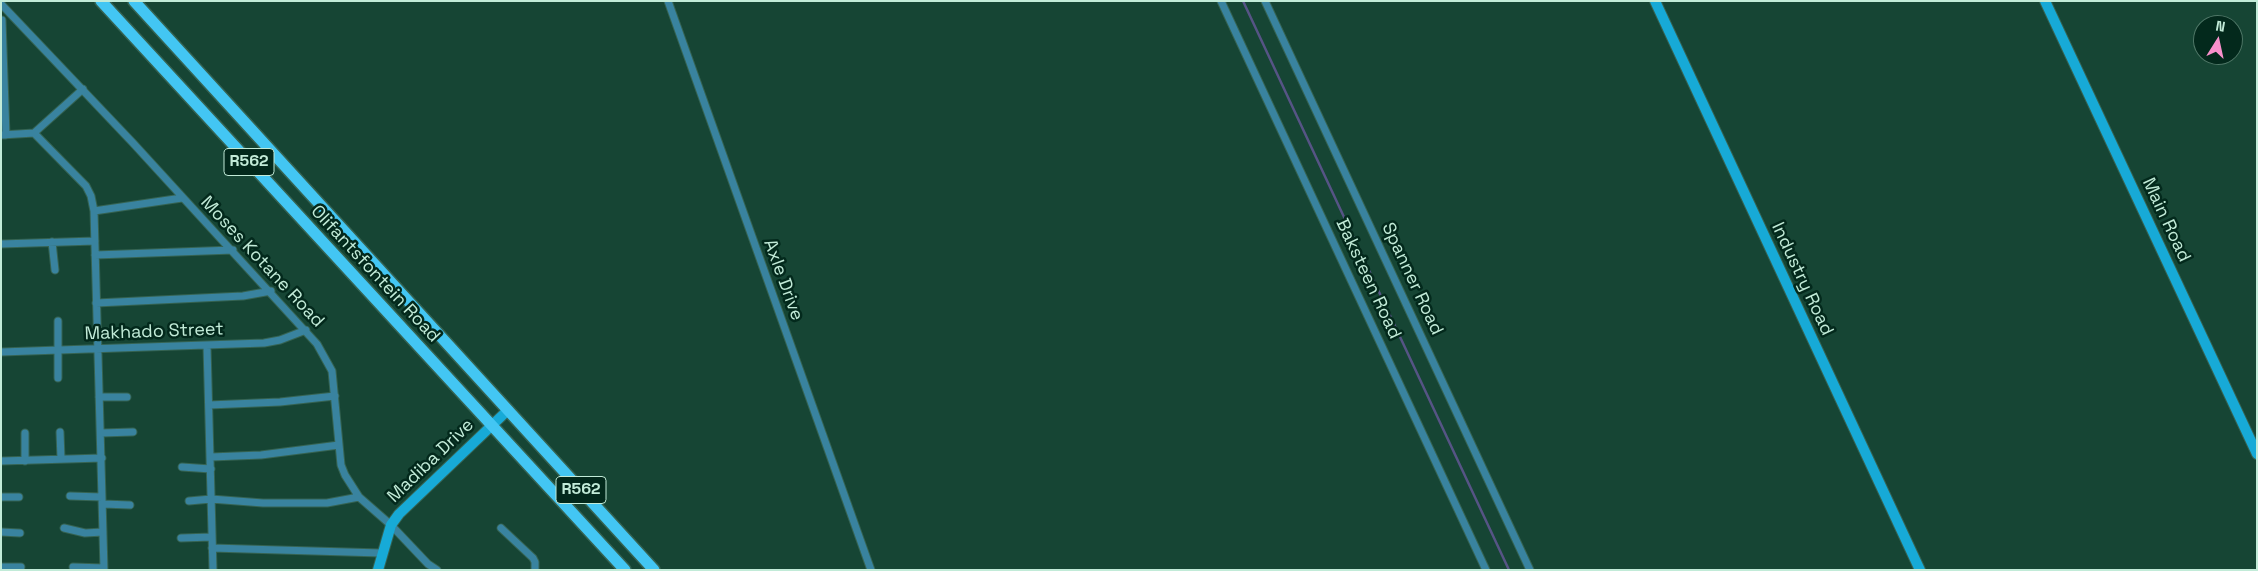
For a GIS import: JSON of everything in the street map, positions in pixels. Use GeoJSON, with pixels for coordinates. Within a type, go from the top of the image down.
{"type":"FeatureCollection","features":[{"type":"Feature","properties":{"kind":"main road","name":"Olifantsfontein Road"},"geometry":{"type":"LineString","coordinates":[[101,1],[625,570]]}},
{"type":"Feature","properties":{"kind":"main road","name":"Olifantsfontein Road"},"geometry":{"type":"LineString","coordinates":[[134,1],[654,570]]}},
{"type":"Feature","properties":{"kind":"street","name":"Axle Drive"},"geometry":{"type":"LineString","coordinates":[[668,1],[871,570]]}},
{"type":"Feature","properties":{"kind":"street","name":"Baksteen Road"},"geometry":{"type":"LineString","coordinates":[[1221,1],[1486,570]]}},
{"type":"Feature","properties":{"kind":"street","name":"Spanner Road"},"geometry":{"type":"LineString","coordinates":[[1266,1],[1530,570]]}},
{"type":"Feature","properties":{"kind":"street","name":"Industry Road"},"geometry":{"type":"LineString","coordinates":[[1655,1],[1920,570]]}},
{"type":"Feature","properties":{"kind":"street","name":"Main Road"},"geometry":{"type":"LineString","coordinates":[[2045,1],[2257,454]]}},
{"type":"Feature","properties":{"kind":"street","name":"Moses Kotane Road"},"geometry":{"type":"LineString","coordinates":[[1,4],[83,89],[306,330],[328,361],[332,371],[341,465],[359,497],[437,570]]}},
{"type":"Feature","properties":{"kind":"street"},"geometry":{"type":"LineString","coordinates":[[10,13],[2,20],[4,135],[34,133],[83,89]]}},
{"type":"Feature","properties":{"kind":"street"},"geometry":{"type":"LineString","coordinates":[[34,133],[86,186],[91,196],[94,211],[104,569],[73,567]]}},
{"type":"Feature","properties":{"kind":"street"},"geometry":{"type":"LineString","coordinates":[[94,211],[182,198]]}},
{"type":"Feature","properties":{"kind":"street"},"geometry":{"type":"LineString","coordinates":[[1,244],[94,241]]}},
{"type":"Feature","properties":{"kind":"street"},"geometry":{"type":"LineString","coordinates":[[52,242],[55,270]]}},
{"type":"Feature","properties":{"kind":"street"},"geometry":{"type":"LineString","coordinates":[[95,255],[233,250]]}},
{"type":"Feature","properties":{"kind":"street"},"geometry":{"type":"LineString","coordinates":[[96,303],[243,296],[271,291]]}},
{"type":"Feature","properties":{"kind":"street"},"geometry":{"type":"LineString","coordinates":[[58,321],[58,378]]}},
{"type":"Feature","properties":{"kind":"street","name":"Makhado Street"},"geometry":{"type":"LineString","coordinates":[[1,352],[207,346],[272,342],[306,330]]}},
{"type":"Feature","properties":{"kind":"street"},"geometry":{"type":"LineString","coordinates":[[207,346],[213,570]]}},
{"type":"Feature","properties":{"kind":"street"},"geometry":{"type":"LineString","coordinates":[[99,397],[127,396]]}},
{"type":"Feature","properties":{"kind":"street"},"geometry":{"type":"LineString","coordinates":[[208,405],[280,402],[335,396]]}},
{"type":"Feature","properties":{"kind":"street","name":"Madiba Drive"},"geometry":{"type":"LineString","coordinates":[[378,570],[381,553],[391,525],[404,508],[508,410]]}},
{"type":"Feature","properties":{"kind":"street"},"geometry":{"type":"LineString","coordinates":[[60,432],[61,459]]}},
{"type":"Feature","properties":{"kind":"street"},"geometry":{"type":"LineString","coordinates":[[101,433],[134,432]]}},
{"type":"Feature","properties":{"kind":"street"},"geometry":{"type":"LineString","coordinates":[[25,433],[25,460]]}},
{"type":"Feature","properties":{"kind":"street"},"geometry":{"type":"LineString","coordinates":[[211,456],[261,456],[339,445]]}},
{"type":"Feature","properties":{"kind":"street"},"geometry":{"type":"LineString","coordinates":[[1,462],[102,458]]}},
{"type":"Feature","properties":{"kind":"street"},"geometry":{"type":"LineString","coordinates":[[182,467],[211,469]]}},
{"type":"Feature","properties":{"kind":"street"},"geometry":{"type":"LineString","coordinates":[[70,496],[130,504]]}},
{"type":"Feature","properties":{"kind":"street"},"geometry":{"type":"LineString","coordinates":[[1,497],[18,497]]}},
{"type":"Feature","properties":{"kind":"street"},"geometry":{"type":"LineString","coordinates":[[189,501],[211,499],[263,503],[318,503],[344,501],[359,497]]}},
{"type":"Feature","properties":{"kind":"street"},"geometry":{"type":"LineString","coordinates":[[64,528],[85,533],[103,532]]}},
{"type":"Feature","properties":{"kind":"street"},"geometry":{"type":"LineString","coordinates":[[501,528],[533,558],[535,570]]}},
{"type":"Feature","properties":{"kind":"street"},"geometry":{"type":"LineString","coordinates":[[1,532],[20,533]]}},
{"type":"Feature","properties":{"kind":"street"},"geometry":{"type":"LineString","coordinates":[[181,538],[212,537]]}},
{"type":"Feature","properties":{"kind":"street"},"geometry":{"type":"LineString","coordinates":[[212,548],[381,553]]}},
{"type":"Feature","properties":{"kind":"street"},"geometry":{"type":"LineString","coordinates":[[1,567],[21,568]]}},
{"type":"Feature","properties":{"kind":"waterway"},"geometry":{"type":"LineString","coordinates":[[1243,1],[1509,570]]}}]}
